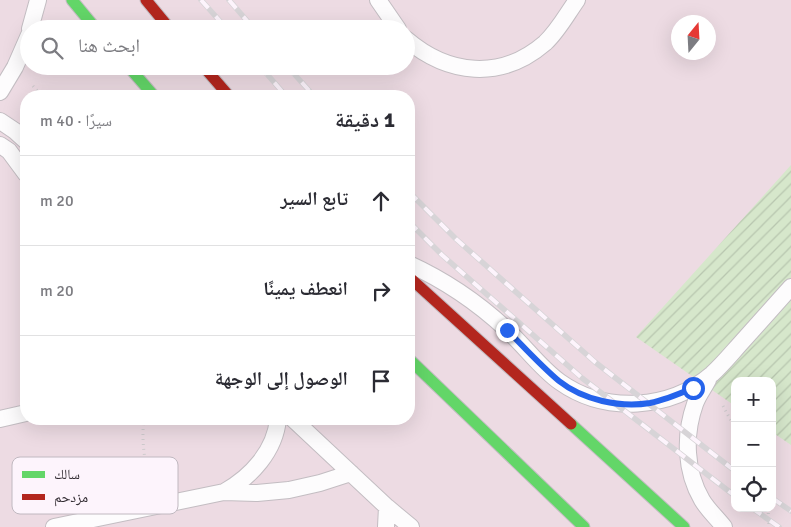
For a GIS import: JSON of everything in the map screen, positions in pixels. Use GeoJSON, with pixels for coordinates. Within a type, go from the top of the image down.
{"type":"FeatureCollection","features":[{"type":"Feature","properties":{"kind":"main road"},"geometry":{"type":"LineString","coordinates":[[72,0],[89,20]]}},
{"type":"Feature","properties":{"kind":"main road"},"geometry":{"type":"LineString","coordinates":[[146,0],[163,20]]}},
{"type":"Feature","properties":{"kind":"main road"},"geometry":{"type":"LineString","coordinates":[[136,75],[149,90]]}},
{"type":"Feature","properties":{"kind":"main road"},"geometry":{"type":"LineString","coordinates":[[211,75],[224,90]]}},
{"type":"Feature","properties":{"kind":"main road"},"geometry":{"type":"LineString","coordinates":[[415,282],[684,527]]}},
{"type":"Feature","properties":{"kind":"main road"},"geometry":{"type":"LineString","coordinates":[[415,365],[584,527]]}},
{"type":"Feature","properties":{"kind":"lane"},"geometry":{"type":"LineString","coordinates":[[32,20],[38,0]]}},
{"type":"Feature","properties":{"kind":"lane"},"geometry":{"type":"LineString","coordinates":[[378,0],[392,20]]}},
{"type":"Feature","properties":{"kind":"lane"},"geometry":{"type":"LineString","coordinates":[[415,46],[438,60],[457,67],[478,69],[514,62],[546,42],[576,0]]}},
{"type":"Feature","properties":{"kind":"lane"},"geometry":{"type":"LineString","coordinates":[[0,92],[20,56]]}},
{"type":"Feature","properties":{"kind":"lane"},"geometry":{"type":"LineString","coordinates":[[0,121],[20,136]]}},
{"type":"Feature","properties":{"kind":"lane"},"geometry":{"type":"LineString","coordinates":[[0,145],[9,151],[20,166]]}},
{"type":"Feature","properties":{"kind":"lane"},"geometry":{"type":"LineString","coordinates":[[415,267],[448,285],[479,306],[507,330],[560,382],[580,393],[602,401],[626,404],[649,403],[672,397],[693,388],[712,374],[791,287]]}},
{"type":"Feature","properties":{"kind":"lane"},"geometry":{"type":"LineString","coordinates":[[712,374],[696,402],[690,422],[689,462],[694,483],[703,501],[724,527]]}},
{"type":"Feature","properties":{"kind":"lane"},"geometry":{"type":"LineString","coordinates":[[0,419],[20,414]]}},
{"type":"Feature","properties":{"kind":"lane"},"geometry":{"type":"LineString","coordinates":[[224,492],[240,483],[264,457],[272,441],[276,425]]}},
{"type":"Feature","properties":{"kind":"lane"},"geometry":{"type":"LineString","coordinates":[[299,425],[411,527]]}},
{"type":"Feature","properties":{"kind":"lane"},"geometry":{"type":"LineString","coordinates":[[178,501],[224,492],[256,493],[289,490],[320,484],[351,473]]}},
{"type":"Feature","properties":{"kind":"lane"},"geometry":{"type":"LineString","coordinates":[[386,527],[387,507]]}},
{"type":"Feature","properties":{"kind":"lane"},"geometry":{"type":"LineString","coordinates":[[54,527],[116,514]]}},
{"type":"Feature","properties":{"kind":"path"},"geometry":{"type":"LineString","coordinates":[[143,425],[145,457]]}},
{"type":"Feature","properties":{"kind":"path"},"geometry":{"type":"LineString","coordinates":[[768,512],[769,527]]}},
{"type":"Feature","properties":{"kind":"shaded area"},"geometry":{"type":"Polygon","coordinates":[[[0,0],[791,0],[791,527],[0,527],[0,0]]]}},
{"type":"Feature","properties":{"kind":"green space"},"geometry":{"type":"Polygon","coordinates":[[[791,165],[791,445],[776,435],[776,377],[731,377],[731,403],[636,337],[791,165]]]}},
{"type":"Feature","properties":{"kind":"railway"},"geometry":{"type":"LineString","coordinates":[[201,0],[219,20]]}},
{"type":"Feature","properties":{"kind":"railway"},"geometry":{"type":"LineString","coordinates":[[229,0],[246,20]]}},
{"type":"Feature","properties":{"kind":"railway"},"geometry":{"type":"LineString","coordinates":[[268,75],[281,90]]}},
{"type":"Feature","properties":{"kind":"railway"},"geometry":{"type":"LineString","coordinates":[[295,75],[309,90]]}},
{"type":"Feature","properties":{"kind":"railway"},"geometry":{"type":"LineString","coordinates":[[415,198],[456,239],[595,362],[731,468]]}},
{"type":"Feature","properties":{"kind":"railway"},"geometry":{"type":"LineString","coordinates":[[415,228],[442,255],[582,378],[731,493]]}},
{"type":"Feature","properties":{"kind":"railway"},"geometry":{"type":"LineString","coordinates":[[776,501],[791,511]]}},
{"type":"Feature","properties":{"kind":"railway"},"geometry":{"type":"LineString","coordinates":[[758,512],[779,527]]}},
{"type":"Feature","properties":{"kind":"traffic: fast"},"geometry":{"type":"LineString","coordinates":[[72,0],[89,20]]}},
{"type":"Feature","properties":{"kind":"traffic: fast"},"geometry":{"type":"LineString","coordinates":[[136,75],[149,90]]}},
{"type":"Feature","properties":{"kind":"traffic: fast"},"geometry":{"type":"LineString","coordinates":[[415,365],[584,527]]}},
{"type":"Feature","properties":{"kind":"traffic: fast"},"geometry":{"type":"LineString","coordinates":[[571,424],[684,527]]}},
{"type":"Feature","properties":{"kind":"traffic: jam"},"geometry":{"type":"LineString","coordinates":[[146,0],[163,20]]}},
{"type":"Feature","properties":{"kind":"traffic: jam"},"geometry":{"type":"LineString","coordinates":[[211,75],[224,90]]}},
{"type":"Feature","properties":{"kind":"traffic: jam"},"geometry":{"type":"LineString","coordinates":[[415,282],[571,424]]}},
{"type":"Feature","properties":{"kind":"route"},"geometry":{"type":"LineString","coordinates":[[507,330],[560,382],[580,393],[602,401],[626,404],[649,403],[672,397],[693,388]]}}]}
